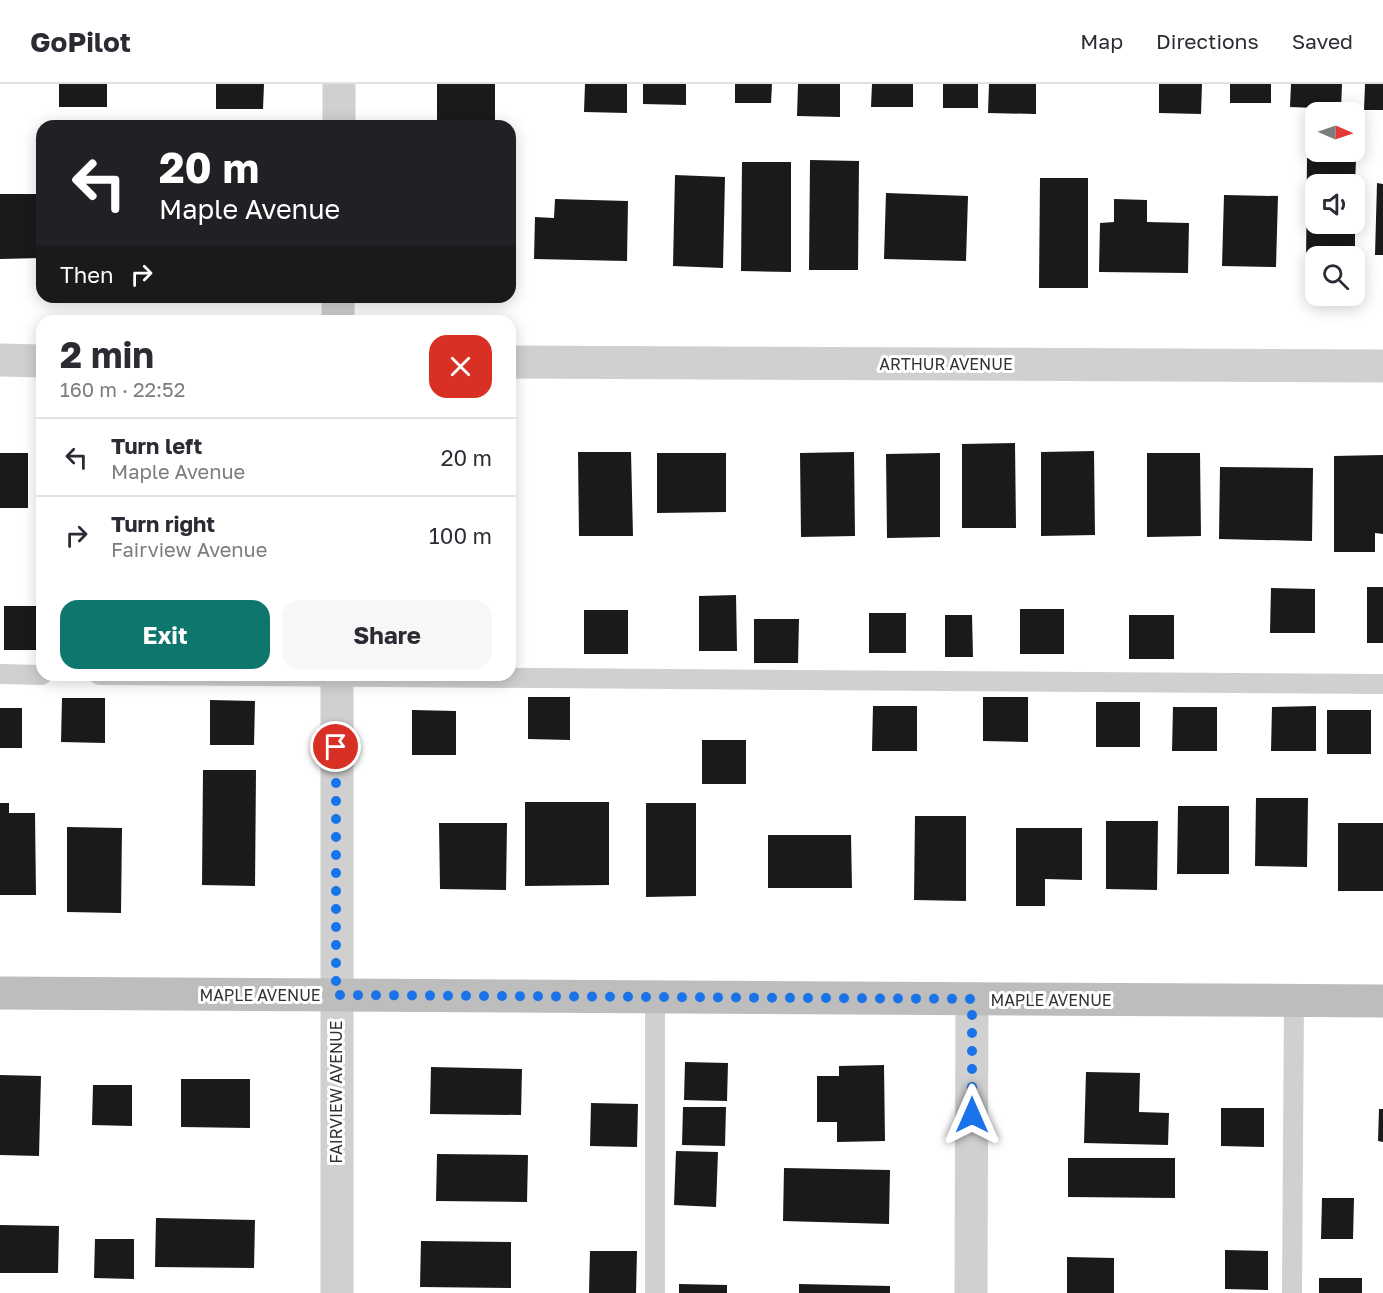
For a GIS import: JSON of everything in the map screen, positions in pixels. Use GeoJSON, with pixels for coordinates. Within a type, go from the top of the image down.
{"type":"FeatureCollection","features":[{"type":"Feature","properties":{"kind":"street"},"geometry":{"type":"LineString","coordinates":[[339,84],[339,120]]}},
{"type":"Feature","properties":{"kind":"street"},"geometry":{"type":"LineString","coordinates":[[0,360],[36,360]]}},
{"type":"Feature","properties":{"kind":"street","name":"ARTHUR AVENUE"},"geometry":{"type":"LineString","coordinates":[[516,362],[1383,366]]}},
{"type":"Feature","properties":{"kind":"street","name":"FAIRVIEW AVENUE"},"geometry":{"type":"LineString","coordinates":[[337,681],[337,1293]]}},
{"type":"Feature","properties":{"kind":"street","name":"MAPLE AVENUE"},"geometry":{"type":"LineString","coordinates":[[0,993],[1383,1001]]}},
{"type":"Feature","properties":{"kind":"street"},"geometry":{"type":"LineString","coordinates":[[971,1293],[972,999]]}},
{"type":"Feature","properties":{"kind":"lane"},"geometry":{"type":"LineString","coordinates":[[0,674],[36,675]]}},
{"type":"Feature","properties":{"kind":"lane"},"geometry":{"type":"LineString","coordinates":[[516,677],[1383,684]]}},
{"type":"Feature","properties":{"kind":"lane"},"geometry":{"type":"LineString","coordinates":[[655,1293],[656,997]]}},
{"type":"Feature","properties":{"kind":"lane"},"geometry":{"type":"LineString","coordinates":[[1292,1293],[1294,1000]]}},
{"type":"Feature","properties":{"kind":"building"},"geometry":{"type":"Polygon","coordinates":[[[59,84],[107,84],[107,107],[59,107],[59,84]]]}},
{"type":"Feature","properties":{"kind":"building"},"geometry":{"type":"Polygon","coordinates":[[[216,84],[264,84],[263,109],[216,109],[216,84]]]}},
{"type":"Feature","properties":{"kind":"building"},"geometry":{"type":"Polygon","coordinates":[[[437,84],[495,84],[495,120],[437,120],[437,84]]]}},
{"type":"Feature","properties":{"kind":"building"},"geometry":{"type":"Polygon","coordinates":[[[585,84],[627,84],[627,113],[584,112],[585,84]]]}},
{"type":"Feature","properties":{"kind":"building"},"geometry":{"type":"Polygon","coordinates":[[[643,84],[686,84],[686,105],[643,104],[643,84]]]}},
{"type":"Feature","properties":{"kind":"building"},"geometry":{"type":"Polygon","coordinates":[[[735,84],[772,84],[771,103],[735,103],[735,84]]]}},
{"type":"Feature","properties":{"kind":"building"},"geometry":{"type":"Polygon","coordinates":[[[798,84],[840,84],[840,117],[797,116],[798,84]]]}},
{"type":"Feature","properties":{"kind":"building"},"geometry":{"type":"Polygon","coordinates":[[[872,84],[913,84],[913,107],[871,107],[872,84]]]}},
{"type":"Feature","properties":{"kind":"building"},"geometry":{"type":"Polygon","coordinates":[[[943,84],[978,84],[978,108],[943,108],[943,84]]]}},
{"type":"Feature","properties":{"kind":"building"},"geometry":{"type":"Polygon","coordinates":[[[989,84],[1036,84],[1036,114],[988,113],[989,84]]]}},
{"type":"Feature","properties":{"kind":"building"},"geometry":{"type":"Polygon","coordinates":[[[1159,84],[1202,84],[1201,114],[1159,113],[1159,84]]]}},
{"type":"Feature","properties":{"kind":"building"},"geometry":{"type":"Polygon","coordinates":[[[1230,84],[1271,84],[1271,103],[1230,103],[1230,84]]]}},
{"type":"Feature","properties":{"kind":"building"},"geometry":{"type":"Polygon","coordinates":[[[1291,84],[1342,84],[1341,102],[1305,102],[1305,108],[1290,107],[1291,84]]]}},
{"type":"Feature","properties":{"kind":"building"},"geometry":{"type":"Polygon","coordinates":[[[1365,84],[1383,84],[1383,110],[1365,110],[1365,84]]]}},
{"type":"Feature","properties":{"kind":"building"},"geometry":{"type":"Polygon","coordinates":[[[810,160],[859,161],[858,270],[809,270],[810,160]]]}},
{"type":"Feature","properties":{"kind":"building"},"geometry":{"type":"Polygon","coordinates":[[[742,162],[791,162],[791,272],[741,271],[742,162]]]}},
{"type":"Feature","properties":{"kind":"building"},"geometry":{"type":"Polygon","coordinates":[[[1307,162],[1356,162],[1355,174],[1307,174],[1307,162]]]}},
{"type":"Feature","properties":{"kind":"building"},"geometry":{"type":"Polygon","coordinates":[[[675,175],[725,177],[723,268],[673,266],[675,175]]]}},
{"type":"Feature","properties":{"kind":"building"},"geometry":{"type":"Polygon","coordinates":[[[1040,178],[1088,178],[1088,288],[1039,288],[1040,178]]]}},
{"type":"Feature","properties":{"kind":"building"},"geometry":{"type":"Polygon","coordinates":[[[1377,183],[1383,184],[1383,255],[1375,255],[1377,183]]]}},
{"type":"Feature","properties":{"kind":"building"},"geometry":{"type":"Polygon","coordinates":[[[886,193],[968,196],[966,261],[884,259],[886,193]]]}},
{"type":"Feature","properties":{"kind":"building"},"geometry":{"type":"Polygon","coordinates":[[[0,194],[36,194],[36,258],[0,259],[0,194]]]}},
{"type":"Feature","properties":{"kind":"building"},"geometry":{"type":"Polygon","coordinates":[[[1224,195],[1278,196],[1276,267],[1222,266],[1224,195]]]}},
{"type":"Feature","properties":{"kind":"building"},"geometry":{"type":"Polygon","coordinates":[[[555,199],[628,201],[627,261],[534,259],[535,217],[554,218],[555,199]]]}},
{"type":"Feature","properties":{"kind":"building"},"geometry":{"type":"Polygon","coordinates":[[[1114,199],[1147,200],[1147,222],[1189,223],[1188,273],[1099,272],[1100,223],[1114,222],[1114,199]]]}},
{"type":"Feature","properties":{"kind":"building"},"geometry":{"type":"Polygon","coordinates":[[[1306,234],[1355,234],[1355,246],[1306,246],[1306,234]]]}},
{"type":"Feature","properties":{"kind":"building"},"geometry":{"type":"Polygon","coordinates":[[[1015,443],[1016,528],[962,528],[962,444],[1015,443]]]}},
{"type":"Feature","properties":{"kind":"building"},"geometry":{"type":"Polygon","coordinates":[[[1094,451],[1095,535],[1041,536],[1041,452],[1094,451]]]}},
{"type":"Feature","properties":{"kind":"building"},"geometry":{"type":"Polygon","coordinates":[[[578,452],[631,452],[633,536],[579,536],[578,452]]]}},
{"type":"Feature","properties":{"kind":"building"},"geometry":{"type":"Polygon","coordinates":[[[854,452],[855,536],[801,537],[800,453],[854,452]]]}},
{"type":"Feature","properties":{"kind":"building"},"geometry":{"type":"Polygon","coordinates":[[[0,453],[28,453],[28,508],[0,508],[0,453]]]}},
{"type":"Feature","properties":{"kind":"building"},"geometry":{"type":"Polygon","coordinates":[[[657,453],[726,453],[726,512],[657,513],[657,453]]]}},
{"type":"Feature","properties":{"kind":"building"},"geometry":{"type":"Polygon","coordinates":[[[940,453],[940,537],[887,538],[886,454],[940,453]]]}},
{"type":"Feature","properties":{"kind":"building"},"geometry":{"type":"Polygon","coordinates":[[[1147,453],[1200,453],[1201,536],[1147,537],[1147,453]]]}},
{"type":"Feature","properties":{"kind":"building"},"geometry":{"type":"Polygon","coordinates":[[[1383,455],[1383,534],[1375,533],[1375,552],[1334,552],[1334,456],[1383,455]]]}},
{"type":"Feature","properties":{"kind":"building"},"geometry":{"type":"Polygon","coordinates":[[[1220,467],[1313,468],[1312,541],[1219,539],[1220,467]]]}},
{"type":"Feature","properties":{"kind":"building"},"geometry":{"type":"Polygon","coordinates":[[[1367,587],[1383,587],[1383,643],[1367,643],[1367,587]]]}},
{"type":"Feature","properties":{"kind":"building"},"geometry":{"type":"Polygon","coordinates":[[[1271,588],[1315,589],[1315,633],[1270,633],[1271,588]]]}},
{"type":"Feature","properties":{"kind":"building"},"geometry":{"type":"Polygon","coordinates":[[[736,595],[737,651],[699,651],[699,596],[736,595]]]}},
{"type":"Feature","properties":{"kind":"building"},"geometry":{"type":"Polygon","coordinates":[[[4,606],[36,606],[36,650],[4,650],[4,606]]]}},
{"type":"Feature","properties":{"kind":"building"},"geometry":{"type":"Polygon","coordinates":[[[1020,609],[1064,609],[1064,654],[1020,654],[1020,609]]]}},
{"type":"Feature","properties":{"kind":"building"},"geometry":{"type":"Polygon","coordinates":[[[584,610],[628,610],[628,654],[584,654],[584,610]]]}},
{"type":"Feature","properties":{"kind":"building"},"geometry":{"type":"Polygon","coordinates":[[[869,613],[906,613],[906,653],[869,653],[869,613]]]}},
{"type":"Feature","properties":{"kind":"building"},"geometry":{"type":"Polygon","coordinates":[[[945,615],[972,615],[973,657],[945,657],[945,615]]]}},
{"type":"Feature","properties":{"kind":"building"},"geometry":{"type":"Polygon","coordinates":[[[1129,615],[1174,615],[1174,659],[1129,659],[1129,615]]]}},
{"type":"Feature","properties":{"kind":"building"},"geometry":{"type":"Polygon","coordinates":[[[754,619],[799,619],[798,663],[754,663],[754,619]]]}},
{"type":"Feature","properties":{"kind":"building"},"geometry":{"type":"Polygon","coordinates":[[[528,697],[570,697],[570,740],[528,739],[528,697]]]}},
{"type":"Feature","properties":{"kind":"building"},"geometry":{"type":"Polygon","coordinates":[[[983,697],[1028,697],[1028,742],[983,741],[983,697]]]}},
{"type":"Feature","properties":{"kind":"building"},"geometry":{"type":"Polygon","coordinates":[[[62,698],[105,698],[105,743],[61,742],[62,698]]]}},
{"type":"Feature","properties":{"kind":"building"},"geometry":{"type":"Polygon","coordinates":[[[210,700],[255,701],[254,745],[210,745],[210,700]]]}},
{"type":"Feature","properties":{"kind":"building"},"geometry":{"type":"Polygon","coordinates":[[[1096,702],[1140,702],[1140,747],[1096,747],[1096,702]]]}},
{"type":"Feature","properties":{"kind":"building"},"geometry":{"type":"Polygon","coordinates":[[[873,706],[917,706],[917,751],[872,751],[873,706]]]}},
{"type":"Feature","properties":{"kind":"building"},"geometry":{"type":"Polygon","coordinates":[[[1316,706],[1316,751],[1271,751],[1272,707],[1316,706]]]}},
{"type":"Feature","properties":{"kind":"building"},"geometry":{"type":"Polygon","coordinates":[[[1173,707],[1217,707],[1217,751],[1172,751],[1173,707]]]}},
{"type":"Feature","properties":{"kind":"building"},"geometry":{"type":"Polygon","coordinates":[[[0,708],[22,708],[22,748],[0,748],[0,708]]]}},
{"type":"Feature","properties":{"kind":"building"},"geometry":{"type":"Polygon","coordinates":[[[412,710],[456,711],[456,755],[412,755],[412,710]]]}},
{"type":"Feature","properties":{"kind":"building"},"geometry":{"type":"Polygon","coordinates":[[[1327,710],[1371,710],[1371,754],[1327,754],[1327,710]]]}},
{"type":"Feature","properties":{"kind":"building"},"geometry":{"type":"Polygon","coordinates":[[[702,740],[746,740],[746,784],[702,784],[702,740]]]}},
{"type":"Feature","properties":{"kind":"building"},"geometry":{"type":"Polygon","coordinates":[[[203,770],[256,770],[255,886],[202,885],[203,770]]]}},
{"type":"Feature","properties":{"kind":"building"},"geometry":{"type":"Polygon","coordinates":[[[1256,798],[1308,798],[1307,867],[1255,866],[1256,798]]]}},
{"type":"Feature","properties":{"kind":"building"},"geometry":{"type":"Polygon","coordinates":[[[525,802],[609,802],[609,885],[525,886],[525,802]]]}},
{"type":"Feature","properties":{"kind":"building"},"geometry":{"type":"Polygon","coordinates":[[[0,803],[9,803],[9,813],[35,813],[36,895],[0,895],[0,803]]]}},
{"type":"Feature","properties":{"kind":"building"},"geometry":{"type":"Polygon","coordinates":[[[646,803],[696,803],[696,896],[646,897],[646,803]]]}},
{"type":"Feature","properties":{"kind":"building"},"geometry":{"type":"Polygon","coordinates":[[[1178,806],[1229,806],[1229,874],[1177,874],[1178,806]]]}},
{"type":"Feature","properties":{"kind":"building"},"geometry":{"type":"Polygon","coordinates":[[[915,816],[966,816],[966,901],[914,900],[915,816]]]}},
{"type":"Feature","properties":{"kind":"building"},"geometry":{"type":"Polygon","coordinates":[[[1106,821],[1158,821],[1157,890],[1106,889],[1106,821]]]}},
{"type":"Feature","properties":{"kind":"building"},"geometry":{"type":"Polygon","coordinates":[[[439,823],[507,823],[506,890],[440,889],[439,823]]]}},
{"type":"Feature","properties":{"kind":"building"},"geometry":{"type":"Polygon","coordinates":[[[1338,823],[1383,823],[1383,891],[1338,891],[1338,823]]]}},
{"type":"Feature","properties":{"kind":"building"},"geometry":{"type":"Polygon","coordinates":[[[67,827],[122,828],[121,913],[67,912],[67,827]]]}},
{"type":"Feature","properties":{"kind":"building"},"geometry":{"type":"Polygon","coordinates":[[[1016,828],[1082,828],[1082,880],[1045,879],[1045,906],[1016,906],[1016,828]]]}},
{"type":"Feature","properties":{"kind":"building"},"geometry":{"type":"Polygon","coordinates":[[[768,835],[851,835],[852,888],[768,888],[768,835]]]}},
{"type":"Feature","properties":{"kind":"building"},"geometry":{"type":"Polygon","coordinates":[[[685,1062],[728,1063],[727,1101],[684,1100],[685,1062]]]}},
{"type":"Feature","properties":{"kind":"building"},"geometry":{"type":"Polygon","coordinates":[[[884,1065],[885,1141],[837,1142],[837,1122],[817,1122],[817,1076],[839,1076],[839,1066],[884,1065]]]}},
{"type":"Feature","properties":{"kind":"building"},"geometry":{"type":"Polygon","coordinates":[[[431,1067],[522,1069],[521,1115],[430,1114],[431,1067]]]}},
{"type":"Feature","properties":{"kind":"building"},"geometry":{"type":"Polygon","coordinates":[[[1086,1072],[1140,1073],[1139,1112],[1169,1113],[1168,1145],[1084,1143],[1086,1072]]]}},
{"type":"Feature","properties":{"kind":"building"},"geometry":{"type":"Polygon","coordinates":[[[0,1075],[41,1076],[39,1156],[0,1155],[0,1075]]]}},
{"type":"Feature","properties":{"kind":"building"},"geometry":{"type":"Polygon","coordinates":[[[181,1079],[250,1079],[250,1128],[181,1127],[181,1079]]]}},
{"type":"Feature","properties":{"kind":"building"},"geometry":{"type":"Polygon","coordinates":[[[93,1085],[132,1085],[132,1126],[92,1125],[93,1085]]]}},
{"type":"Feature","properties":{"kind":"building"},"geometry":{"type":"Polygon","coordinates":[[[591,1103],[638,1104],[637,1147],[590,1146],[591,1103]]]}},
{"type":"Feature","properties":{"kind":"building"},"geometry":{"type":"Polygon","coordinates":[[[683,1107],[726,1107],[725,1146],[682,1145],[683,1107]]]}},
{"type":"Feature","properties":{"kind":"building"},"geometry":{"type":"Polygon","coordinates":[[[1221,1108],[1264,1108],[1264,1147],[1221,1146],[1221,1108]]]}},
{"type":"Feature","properties":{"kind":"building"},"geometry":{"type":"Polygon","coordinates":[[[1379,1109],[1383,1109],[1383,1142],[1378,1141],[1379,1109]]]}},
{"type":"Feature","properties":{"kind":"building"},"geometry":{"type":"Polygon","coordinates":[[[676,1151],[718,1152],[716,1207],[674,1205],[676,1151]]]}},
{"type":"Feature","properties":{"kind":"building"},"geometry":{"type":"Polygon","coordinates":[[[437,1154],[528,1155],[527,1202],[436,1201],[437,1154]]]}},
{"type":"Feature","properties":{"kind":"building"},"geometry":{"type":"Polygon","coordinates":[[[1068,1158],[1175,1158],[1175,1198],[1068,1197],[1068,1158]]]}},
{"type":"Feature","properties":{"kind":"building"},"geometry":{"type":"Polygon","coordinates":[[[784,1168],[890,1170],[889,1224],[783,1221],[784,1168]]]}},
{"type":"Feature","properties":{"kind":"building"},"geometry":{"type":"Polygon","coordinates":[[[1322,1198],[1354,1198],[1353,1239],[1321,1239],[1322,1198]]]}},
{"type":"Feature","properties":{"kind":"building"},"geometry":{"type":"Polygon","coordinates":[[[156,1218],[255,1220],[254,1268],[155,1267],[156,1218]]]}},
{"type":"Feature","properties":{"kind":"building"},"geometry":{"type":"Polygon","coordinates":[[[0,1225],[59,1226],[58,1273],[0,1273],[0,1225]]]}},
{"type":"Feature","properties":{"kind":"building"},"geometry":{"type":"Polygon","coordinates":[[[95,1239],[134,1239],[134,1279],[94,1278],[95,1239]]]}},
{"type":"Feature","properties":{"kind":"building"},"geometry":{"type":"Polygon","coordinates":[[[421,1241],[511,1242],[511,1288],[420,1287],[421,1241]]]}},
{"type":"Feature","properties":{"kind":"building"},"geometry":{"type":"Polygon","coordinates":[[[1225,1250],[1268,1251],[1268,1290],[1225,1289],[1225,1250]]]}},
{"type":"Feature","properties":{"kind":"building"},"geometry":{"type":"Polygon","coordinates":[[[590,1251],[637,1251],[636,1293],[589,1293],[590,1251]]]}},
{"type":"Feature","properties":{"kind":"building"},"geometry":{"type":"Polygon","coordinates":[[[1067,1257],[1114,1258],[1114,1293],[1067,1293],[1067,1257]]]}},
{"type":"Feature","properties":{"kind":"building"},"geometry":{"type":"Polygon","coordinates":[[[1319,1278],[1362,1278],[1362,1293],[1319,1293],[1319,1278]]]}},
{"type":"Feature","properties":{"kind":"building"},"geometry":{"type":"Polygon","coordinates":[[[679,1284],[727,1285],[727,1293],[679,1293],[679,1284]]]}},
{"type":"Feature","properties":{"kind":"building"},"geometry":{"type":"Polygon","coordinates":[[[799,1284],[890,1286],[890,1293],[799,1293],[799,1284]]]}},
{"type":"Feature","properties":{"kind":"route"},"geometry":{"type":"LineString","coordinates":[[336,747],[336,995],[972,999],[972,1115]]}}]}
